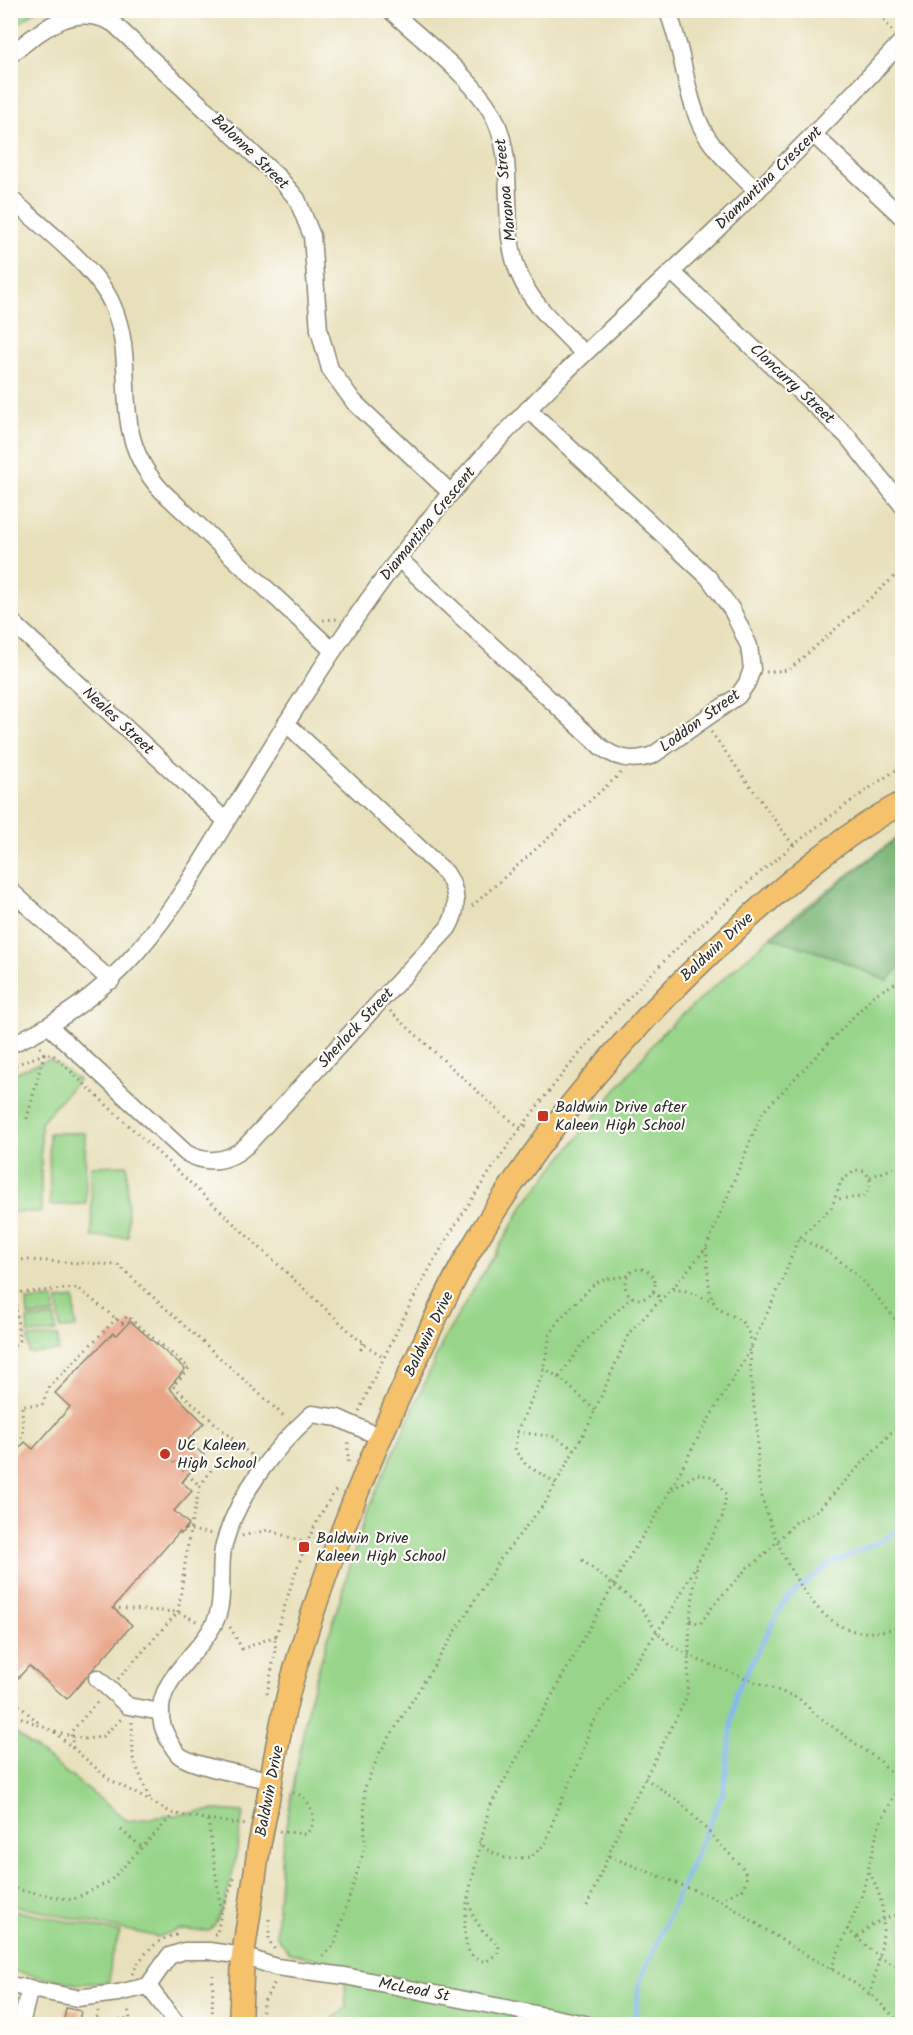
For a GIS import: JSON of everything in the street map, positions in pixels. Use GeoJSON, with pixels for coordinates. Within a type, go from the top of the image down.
{"type":"FeatureCollection","features":[{"type":"Feature","properties":{"kind":"main road","name":"Baldwin Drive"},"geometry":{"type":"LineString","coordinates":[[240,2025],[243,1956],[271,1780],[295,1668],[326,1573],[380,1437],[473,1246],[546,1139],[588,1085],[678,983],[779,890],[845,839],[903,803]]}},
{"type":"Feature","properties":{"kind":"street","name":"Maranoa Street"},"geometry":{"type":"LineString","coordinates":[[390,10],[471,86],[489,107],[504,144],[511,240],[520,276],[532,297],[584,354]]}},
{"type":"Feature","properties":{"kind":"street"},"geometry":{"type":"LineString","coordinates":[[667,10],[694,107],[705,132],[721,154],[757,191]]}},
{"type":"Feature","properties":{"kind":"street","name":"Balonne Street"},"geometry":{"type":"LineString","coordinates":[[10,55],[65,14],[79,11],[101,15],[114,24],[279,178],[303,210],[312,236],[321,344],[333,375],[354,402],[451,493]]}},
{"type":"Feature","properties":{"kind":"street","name":"Diamantina Crescent"},"geometry":{"type":"LineString","coordinates":[[10,1045],[49,1026],[111,981],[162,924],[332,650],[398,558],[451,493],[528,409],[757,191],[903,41]]}},
{"type":"Feature","properties":{"kind":"street"},"geometry":{"type":"LineString","coordinates":[[814,135],[903,217]]}},
{"type":"Feature","properties":{"kind":"street"},"geometry":{"type":"LineString","coordinates":[[10,198],[88,269],[112,302],[120,328],[129,433],[144,470],[162,491],[332,650]]}},
{"type":"Feature","properties":{"kind":"street","name":"Cloncurry Street"},"geometry":{"type":"LineString","coordinates":[[672,272],[847,436],[903,505]]}},
{"type":"Feature","properties":{"kind":"street"},"geometry":{"type":"LineString","coordinates":[[528,409],[708,578],[741,627],[752,653],[752,664]]}},
{"type":"Feature","properties":{"kind":"street"},"geometry":{"type":"LineString","coordinates":[[398,558],[601,747],[615,756],[630,759]]}},
{"type":"Feature","properties":{"kind":"street","name":"Neales Street"},"geometry":{"type":"LineString","coordinates":[[10,620],[226,821]]}},
{"type":"Feature","properties":{"kind":"street","name":"Loddon Street"},"geometry":{"type":"LineString","coordinates":[[630,759],[654,755],[743,690],[750,676],[752,664]]}},
{"type":"Feature","properties":{"kind":"street"},"geometry":{"type":"LineString","coordinates":[[286,723],[441,868],[453,886],[455,908]]}},
{"type":"Feature","properties":{"kind":"street"},"geometry":{"type":"LineString","coordinates":[[10,890],[111,981]]}},
{"type":"Feature","properties":{"kind":"street","name":"Sherlock Street"},"geometry":{"type":"LineString","coordinates":[[49,1026],[180,1148],[194,1157],[218,1160],[233,1156],[246,1146],[443,934],[452,922],[455,908]]}},
{"type":"Feature","properties":{"kind":"street"},"geometry":{"type":"LineString","coordinates":[[271,1780],[216,1769],[180,1755],[162,1725],[161,1712],[166,1686],[194,1653],[217,1617],[224,1545],[246,1494],[283,1439],[312,1414],[338,1418],[380,1437]]}},
{"type":"Feature","properties":{"kind":"street"},"geometry":{"type":"LineString","coordinates":[[103,1683],[134,1709],[161,1712]]}},
{"type":"Feature","properties":{"kind":"street","name":"McLeod St"},"geometry":{"type":"LineString","coordinates":[[148,1986],[169,1956],[184,1951],[243,1956],[276,1967],[310,1971],[585,2025]]}},
{"type":"Feature","properties":{"kind":"street"},"geometry":{"type":"LineString","coordinates":[[10,1984],[77,1998],[118,1993],[148,1986],[177,2025]]}},
{"type":"Feature","properties":{"kind":"street"},"geometry":{"type":"LineString","coordinates":[[21,2025],[30,1988]]}},
{"type":"Feature","properties":{"kind":"path"},"geometry":{"type":"LineString","coordinates":[[877,10],[890,29]]}},
{"type":"Feature","properties":{"kind":"path"},"geometry":{"type":"LineString","coordinates":[[752,664],[764,672],[789,670],[903,570]]}},
{"type":"Feature","properties":{"kind":"path"},"geometry":{"type":"LineString","coordinates":[[703,721],[793,845]]}},
{"type":"Feature","properties":{"kind":"path"},"geometry":{"type":"LineString","coordinates":[[455,908],[464,910],[474,905],[626,769],[630,759]]}},
{"type":"Feature","properties":{"kind":"path"},"geometry":{"type":"LineString","coordinates":[[310,1971],[335,1943],[365,1847],[364,1790],[379,1754],[503,1555],[545,1503],[595,1410],[629,1333],[671,1290],[706,1248],[762,1113],[875,994],[903,980]]}},
{"type":"Feature","properties":{"kind":"path"},"geometry":{"type":"LineString","coordinates":[[381,1001],[501,1113],[521,1128],[526,1126],[546,1139]]}},
{"type":"Feature","properties":{"kind":"path"},"geometry":{"type":"LineString","coordinates":[[26,1122],[44,1054],[33,1035]]}},
{"type":"Feature","properties":{"kind":"path"},"geometry":{"type":"LineString","coordinates":[[10,1067],[44,1054],[52,1054],[360,1341],[364,1340],[361,1348],[365,1346],[384,1357]]}},
{"type":"Feature","properties":{"kind":"path"},"geometry":{"type":"LineString","coordinates":[[870,1177],[903,1165]]}},
{"type":"Feature","properties":{"kind":"path"},"geometry":{"type":"LineString","coordinates":[[468,1897],[473,1916],[483,1931],[499,1946],[498,1953],[487,1961],[477,1959],[465,1942],[468,1897],[479,1841],[489,1808],[670,1491],[701,1432],[746,1357],[751,1342],[781,1284],[798,1239],[832,1207],[841,1181],[847,1175],[856,1170],[864,1171],[870,1177],[871,1184],[863,1197],[836,1199]]}},
{"type":"Feature","properties":{"kind":"path"},"geometry":{"type":"LineString","coordinates":[[798,1239],[823,1248],[829,1253],[878,1297],[903,1328]]}},
{"type":"Feature","properties":{"kind":"path"},"geometry":{"type":"LineString","coordinates":[[706,1248],[714,1302],[721,1311],[735,1315],[743,1322],[751,1342],[749,1388],[759,1448],[759,1483],[778,1539],[807,1597],[822,1614],[844,1628],[864,1633],[903,1627]]}},
{"type":"Feature","properties":{"kind":"path"},"geometry":{"type":"LineString","coordinates":[[10,1259],[118,1264],[297,1428]]}},
{"type":"Feature","properties":{"kind":"path"},"geometry":{"type":"LineString","coordinates":[[556,1483],[518,1457],[515,1450],[517,1432],[534,1395],[550,1335],[577,1300],[604,1279],[628,1276],[636,1270],[651,1273],[655,1282],[653,1292],[641,1299],[632,1297],[625,1285],[628,1276]]}},
{"type":"Feature","properties":{"kind":"path"},"geometry":{"type":"LineString","coordinates":[[10,1347],[13,1348],[20,1340],[15,1293],[78,1288],[124,1324],[128,1316],[189,1368],[174,1386],[264,1467]]}},
{"type":"Feature","properties":{"kind":"path"},"geometry":{"type":"LineString","coordinates":[[671,1290],[686,1291],[714,1302]]}},
{"type":"Feature","properties":{"kind":"path"},"geometry":{"type":"LineString","coordinates":[[653,1292],[662,1299]]}},
{"type":"Feature","properties":{"kind":"path"},"geometry":{"type":"LineString","coordinates":[[559,1377],[584,1342],[632,1297]]}},
{"type":"Feature","properties":{"kind":"path"},"geometry":{"type":"LineString","coordinates":[[10,1452],[23,1436],[22,1406],[42,1405],[49,1387],[117,1318]]}},
{"type":"Feature","properties":{"kind":"path"},"geometry":{"type":"LineString","coordinates":[[543,1368],[559,1377],[595,1410]]}},
{"type":"Feature","properties":{"kind":"path"},"geometry":{"type":"LineString","coordinates":[[690,1620],[700,1624],[732,1584],[796,1522],[818,1510],[903,1421]]}},
{"type":"Feature","properties":{"kind":"path"},"geometry":{"type":"LineString","coordinates":[[517,1432],[556,1437],[575,1450]]}},
{"type":"Feature","properties":{"kind":"path"},"geometry":{"type":"LineString","coordinates":[[73,1749],[71,1732],[103,1683],[178,1612],[190,1530],[200,1486],[232,1439]]}},
{"type":"Feature","properties":{"kind":"path"},"geometry":{"type":"LineString","coordinates":[[174,1462],[200,1486]]}},
{"type":"Feature","properties":{"kind":"path"},"geometry":{"type":"LineString","coordinates":[[479,1841],[486,1849],[507,1859],[531,1857],[545,1844],[557,1810],[581,1758],[590,1727],[657,1632],[722,1518],[726,1503],[724,1489],[714,1478],[697,1474],[670,1491]]}},
{"type":"Feature","properties":{"kind":"path"},"geometry":{"type":"LineString","coordinates":[[185,1529],[235,1538],[268,1530],[306,1543]]}},
{"type":"Feature","properties":{"kind":"path"},"geometry":{"type":"LineString","coordinates":[[582,1560],[646,1613],[657,1632],[669,1644],[688,1655],[798,1698],[819,1717],[881,1762],[902,1783],[879,1825],[862,1895],[831,1969]]}},
{"type":"Feature","properties":{"kind":"path"},"geometry":{"type":"LineString","coordinates":[[587,1906],[622,1823],[687,1696],[690,1620],[697,1563]]}},
{"type":"Feature","properties":{"kind":"path"},"geometry":{"type":"LineString","coordinates":[[113,1608],[178,1612],[202,1623]]}},
{"type":"Feature","properties":{"kind":"path"},"geometry":{"type":"LineString","coordinates":[[896,1628],[903,1620]]}},
{"type":"Feature","properties":{"kind":"path"},"geometry":{"type":"LineString","coordinates":[[224,1628],[231,1628],[242,1649],[276,1636]]}},
{"type":"Feature","properties":{"kind":"path"},"geometry":{"type":"LineString","coordinates":[[10,1697],[44,1728]]}},
{"type":"Feature","properties":{"kind":"path"},"geometry":{"type":"LineString","coordinates":[[10,1713],[72,1737],[102,1737],[127,1712],[134,1709]]}},
{"type":"Feature","properties":{"kind":"path"},"geometry":{"type":"LineString","coordinates":[[134,1709],[131,1733],[133,1758],[152,1804]]}},
{"type":"Feature","properties":{"kind":"path"},"geometry":{"type":"LineString","coordinates":[[53,1731],[109,1779],[174,1814],[304,1834],[312,1825],[313,1814],[307,1800],[288,1792],[287,1800]]}},
{"type":"Feature","properties":{"kind":"path"},"geometry":{"type":"LineString","coordinates":[[645,1778],[681,1803],[742,1867],[747,1876],[743,1889],[719,1900]]}},
{"type":"Feature","properties":{"kind":"path"},"geometry":{"type":"LineString","coordinates":[[10,1888],[72,1900],[110,1881],[174,1814]]}},
{"type":"Feature","properties":{"kind":"path"},"geometry":{"type":"LineString","coordinates":[[208,1820],[221,1913]]}},
{"type":"Feature","properties":{"kind":"path"},"geometry":{"type":"LineString","coordinates":[[121,1830],[144,1848]]}},
{"type":"Feature","properties":{"kind":"path"},"geometry":{"type":"LineString","coordinates":[[903,1848],[897,1864],[903,1894]]}},
{"type":"Feature","properties":{"kind":"path"},"geometry":{"type":"LineString","coordinates":[[609,1856],[719,1900],[870,1995],[902,2025]]}},
{"type":"Feature","properties":{"kind":"path"},"geometry":{"type":"LineString","coordinates":[[218,1934],[221,1913],[238,1866]]}},
{"type":"Feature","properties":{"kind":"path"},"geometry":{"type":"LineString","coordinates":[[868,1872],[878,1888],[884,1919],[879,1957],[870,1995]]}},
{"type":"Feature","properties":{"kind":"path"},"geometry":{"type":"LineString","coordinates":[[857,1938],[873,1924],[903,1912]]}},
{"type":"Feature","properties":{"kind":"path"},"geometry":{"type":"LineString","coordinates":[[261,2025],[263,2003],[274,1984],[278,1952],[269,1940],[269,1915]]}},
{"type":"Feature","properties":{"kind":"path"},"geometry":{"type":"LineString","coordinates":[[847,1929],[879,1957],[903,1969]]}},
{"type":"Feature","properties":{"kind":"path"},"geometry":{"type":"LineString","coordinates":[[212,2025],[213,1976]]}},
{"type":"Feature","properties":{"kind":"path"},"geometry":{"type":"LineString","coordinates":[[96,2025],[99,2003]]}},
{"type":"Feature","properties":{"kind":"path"},"geometry":{"type":"LineString","coordinates":[[101,2022],[130,2019],[129,2008],[123,2008]]}},
{"type":"Feature","properties":{"kind":"path"},"geometry":{"type":"LineString","coordinates":[[110,2020],[112,2016]]}},
{"type":"Feature","properties":{"kind":"green space"},"geometry":{"type":"Polygon","coordinates":[[[11,10],[35,10],[35,11],[11,30],[11,10]]]}},
{"type":"Feature","properties":{"kind":"green space"},"geometry":{"type":"Polygon","coordinates":[[[902,834],[902,2024],[327,2024],[346,2008],[345,1976],[348,1966],[290,1953],[276,1935],[282,1849],[309,1700],[366,1514],[445,1337],[526,1202],[661,1034],[795,915],[902,834]]]}},
{"type":"Feature","properties":{"kind":"green space"},"geometry":{"type":"Polygon","coordinates":[[[902,834],[902,965],[887,981],[835,958],[771,937],[902,834]]]}},
{"type":"Feature","properties":{"kind":"green space"},"geometry":{"type":"Polygon","coordinates":[[[50,1059],[78,1080],[41,1122],[41,1212],[11,1212],[11,1074],[50,1059]]]}},
{"type":"Feature","properties":{"kind":"green space"},"geometry":{"type":"Polygon","coordinates":[[[49,1133],[85,1133],[86,1204],[50,1205],[49,1133]]]}},
{"type":"Feature","properties":{"kind":"green space"},"geometry":{"type":"Polygon","coordinates":[[[127,1165],[128,1237],[92,1237],[91,1166],[127,1165]]]}},
{"type":"Feature","properties":{"kind":"green space"},"geometry":{"type":"Polygon","coordinates":[[[74,1298],[76,1328],[60,1329],[58,1300],[74,1298]]]}},
{"type":"Feature","properties":{"kind":"green space"},"geometry":{"type":"Polygon","coordinates":[[[54,1299],[55,1314],[28,1316],[27,1301],[54,1299]]]}},
{"type":"Feature","properties":{"kind":"green space"},"geometry":{"type":"Polygon","coordinates":[[[55,1317],[56,1332],[28,1334],[27,1319],[55,1317]]]}},
{"type":"Feature","properties":{"kind":"green space"},"geometry":{"type":"Polygon","coordinates":[[[58,1336],[58,1351],[29,1353],[28,1338],[58,1336]]]}},
{"type":"Feature","properties":{"kind":"green space"},"geometry":{"type":"Polygon","coordinates":[[[13,1731],[128,1821],[215,1810],[243,1812],[236,1857],[227,1893],[216,1922],[209,1931],[178,1930],[158,1937],[11,1905],[13,1731]]]}},
{"type":"Feature","properties":{"kind":"green space"},"geometry":{"type":"Polygon","coordinates":[[[11,1910],[120,1932],[111,1960],[109,1982],[77,1984],[11,1971],[11,1910]]]}},
{"type":"Feature","properties":{"kind":"building"},"geometry":{"type":"Polygon","coordinates":[[[130,1321],[185,1369],[169,1388],[204,1423],[187,1441],[204,1455],[182,1482],[192,1491],[174,1511],[189,1524],[181,1534],[179,1532],[113,1608],[132,1625],[67,1699],[29,1666],[10,1687],[10,1663],[17,1656],[10,1650],[10,1458],[25,1442],[33,1449],[70,1407],[55,1393],[113,1333],[117,1335],[130,1321]]]}},
{"type":"Feature","properties":{"kind":"building"},"geometry":{"type":"Polygon","coordinates":[[[66,2008],[81,2011],[78,2025],[63,2025],[66,2008]]]}},
{"type":"Feature","properties":{"kind":"waterway"},"geometry":{"type":"LineString","coordinates":[[635,2021],[639,1983],[723,1793],[736,1692],[785,1600],[828,1565],[883,1540],[902,1527]]}},
{"type":"Feature","properties":{"kind":"place","name":"Baldwin Drive after Kaleen High School"},"geometry":{"type":"Point","coordinates":[543,1116]}},
{"type":"Feature","properties":{"kind":"place","name":"UC Kaleen High School"},"geometry":{"type":"Point","coordinates":[165,1454]}},
{"type":"Feature","properties":{"kind":"place","name":"Baldwin Drive Kaleen High School"},"geometry":{"type":"Point","coordinates":[304,1547]}}]}
